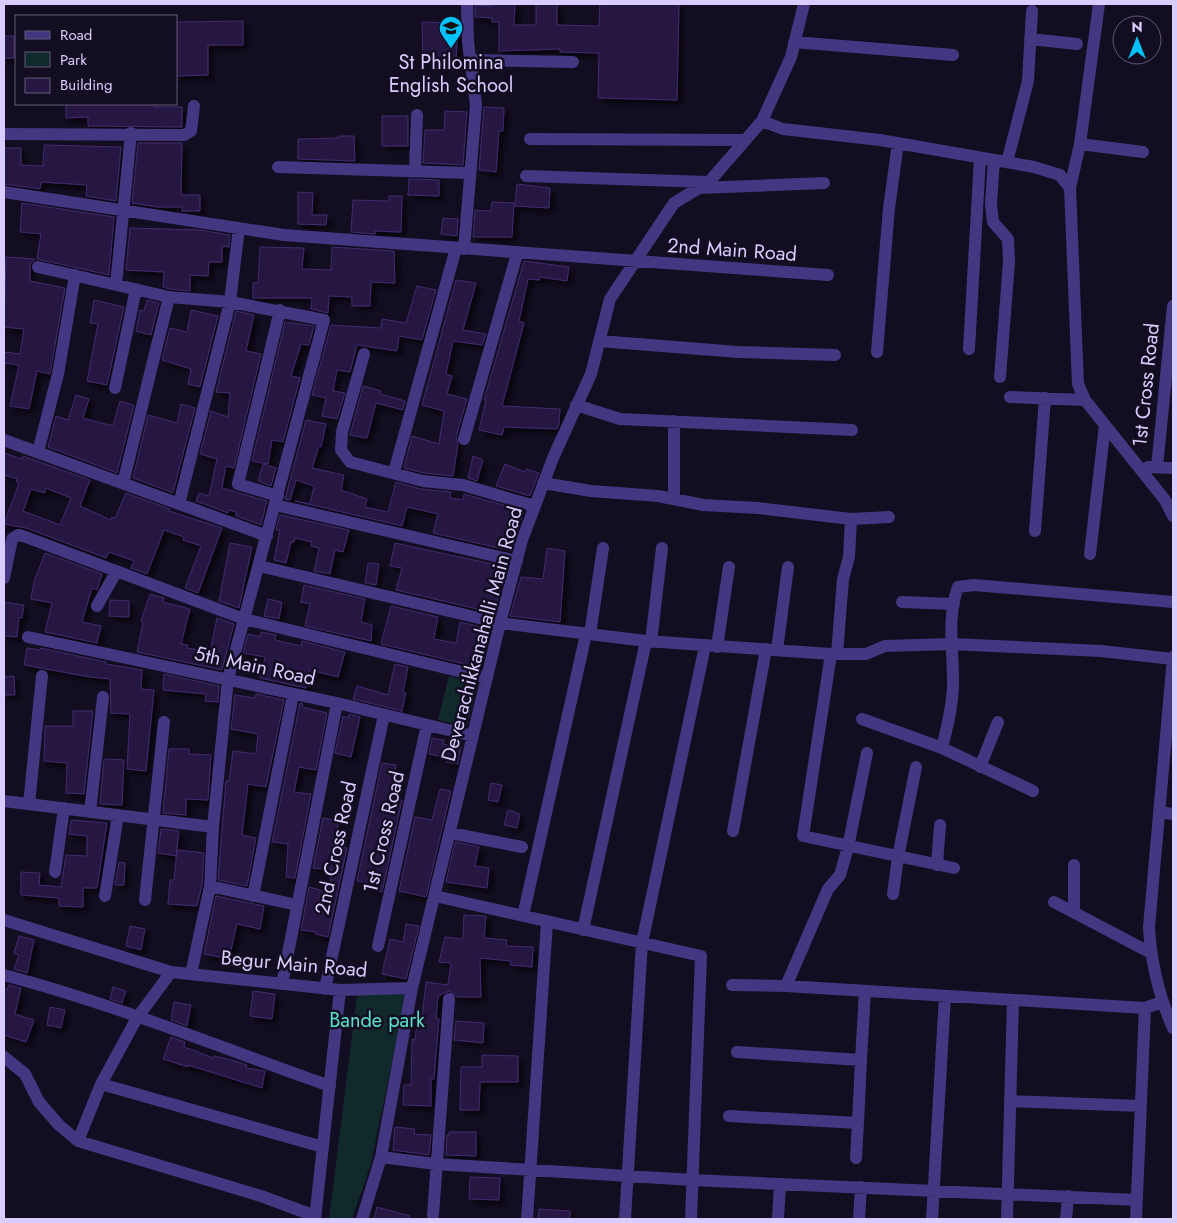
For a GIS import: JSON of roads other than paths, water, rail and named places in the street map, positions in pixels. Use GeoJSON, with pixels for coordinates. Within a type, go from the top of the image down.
{"type":"FeatureCollection","features":[{"type":"Feature","properties":{"kind":"street"},"geometry":{"type":"LineString","coordinates":[[394,472],[460,249],[470,173],[476,105],[470,60],[467,4]]}},
{"type":"Feature","properties":{"kind":"street","name":"Deverachikkanahalli Main Road"},"geometry":{"type":"LineString","coordinates":[[412,988],[486,678],[517,561],[543,483],[591,374],[610,299],[674,203],[704,185],[762,121],[791,57],[804,4]]}},
{"type":"Feature","properties":{"kind":"street"},"geometry":{"type":"LineString","coordinates":[[1098,4],[1080,144],[1070,188],[1078,384],[1085,400],[1165,500],[1173,516]]}},
{"type":"Feature","properties":{"kind":"street"},"geometry":{"type":"LineString","coordinates":[[1007,162],[1028,81],[1032,12]]}},
{"type":"Feature","properties":{"kind":"street"},"geometry":{"type":"LineString","coordinates":[[1030,38],[1077,44]]}},
{"type":"Feature","properties":{"kind":"street"},"geometry":{"type":"LineString","coordinates":[[794,42],[953,55]]}},
{"type":"Feature","properties":{"kind":"street"},"geometry":{"type":"LineString","coordinates":[[470,60],[573,62]]}},
{"type":"Feature","properties":{"kind":"street"},"geometry":{"type":"LineString","coordinates":[[4,134],[131,133],[184,135],[191,131],[194,106]]}},
{"type":"Feature","properties":{"kind":"street"},"geometry":{"type":"LineString","coordinates":[[415,170],[417,115]]}},
{"type":"Feature","properties":{"kind":"street"},"geometry":{"type":"LineString","coordinates":[[762,121],[783,129],[898,143],[1007,162],[1060,175],[1070,188]]}},
{"type":"Feature","properties":{"kind":"street"},"geometry":{"type":"LineString","coordinates":[[116,284],[131,133]]}},
{"type":"Feature","properties":{"kind":"street"},"geometry":{"type":"LineString","coordinates":[[530,139],[746,140]]}},
{"type":"Feature","properties":{"kind":"street"},"geometry":{"type":"LineString","coordinates":[[877,352],[888,216],[898,143]]}},
{"type":"Feature","properties":{"kind":"street"},"geometry":{"type":"LineString","coordinates":[[1080,144],[1143,152]]}},
{"type":"Feature","properties":{"kind":"street"},"geometry":{"type":"LineString","coordinates":[[968,349],[980,158]]}},
{"type":"Feature","properties":{"kind":"street"},"geometry":{"type":"LineString","coordinates":[[994,160],[991,204],[993,222],[1008,239],[1009,262],[1000,377]]}},
{"type":"Feature","properties":{"kind":"street"},"geometry":{"type":"LineString","coordinates":[[278,167],[470,173]]}},
{"type":"Feature","properties":{"kind":"street"},"geometry":{"type":"LineString","coordinates":[[526,176],[704,185],[824,183]]}},
{"type":"Feature","properties":{"kind":"street","name":"2nd Main Road"},"geometry":{"type":"LineString","coordinates":[[4,192],[284,235],[517,254],[828,275]]}},
{"type":"Feature","properties":{"kind":"street"},"geometry":{"type":"LineString","coordinates":[[179,504],[230,302],[238,228]]}},
{"type":"Feature","properties":{"kind":"street"},"geometry":{"type":"LineString","coordinates":[[464,439],[517,254]]}},
{"type":"Feature","properties":{"kind":"street"},"geometry":{"type":"LineString","coordinates":[[38,267],[169,297],[230,302],[280,310],[324,320],[228,679],[213,827],[210,886],[191,974]]}},
{"type":"Feature","properties":{"kind":"street"},"geometry":{"type":"LineString","coordinates":[[38,452],[58,374],[74,275]]}},
{"type":"Feature","properties":{"kind":"street"},"geometry":{"type":"LineString","coordinates":[[116,388],[136,289]]}},
{"type":"Feature","properties":{"kind":"street"},"geometry":{"type":"LineString","coordinates":[[123,483],[169,297]]}},
{"type":"Feature","properties":{"kind":"street","name":"1st Cross Road"},"geometry":{"type":"LineString","coordinates":[[1157,468],[1173,306]]}},
{"type":"Feature","properties":{"kind":"street"},"geometry":{"type":"LineString","coordinates":[[280,310],[238,484],[277,501],[517,561]]}},
{"type":"Feature","properties":{"kind":"street"},"geometry":{"type":"LineString","coordinates":[[599,341],[738,352],[835,356]]}},
{"type":"Feature","properties":{"kind":"street"},"geometry":{"type":"LineString","coordinates":[[364,354],[342,432],[342,450],[350,462],[423,481],[463,485],[535,506]]}},
{"type":"Feature","properties":{"kind":"street"},"geometry":{"type":"LineString","coordinates":[[1010,397],[1085,400]]}},
{"type":"Feature","properties":{"kind":"street"},"geometry":{"type":"LineString","coordinates":[[1035,532],[1045,398]]}},
{"type":"Feature","properties":{"kind":"street"},"geometry":{"type":"LineString","coordinates":[[576,405],[620,419],[852,430]]}},
{"type":"Feature","properties":{"kind":"street"},"geometry":{"type":"LineString","coordinates":[[674,421],[674,499]]}},
{"type":"Feature","properties":{"kind":"street"},"geometry":{"type":"LineString","coordinates":[[1090,554],[1105,425]]}},
{"type":"Feature","properties":{"kind":"street"},"geometry":{"type":"LineString","coordinates":[[4,440],[267,536]]}},
{"type":"Feature","properties":{"kind":"street"},"geometry":{"type":"LineString","coordinates":[[1138,465],[1173,468]]}},
{"type":"Feature","properties":{"kind":"street"},"geometry":{"type":"LineString","coordinates":[[543,483],[674,499],[703,505],[758,508],[851,519],[889,517]]}},
{"type":"Feature","properties":{"kind":"street"},"geometry":{"type":"LineString","coordinates":[[851,519],[849,558],[843,579],[834,654],[803,836],[954,868]]}},
{"type":"Feature","properties":{"kind":"street"},"geometry":{"type":"LineString","coordinates":[[4,578],[12,539],[18,535],[244,618],[486,678]]}},
{"type":"Feature","properties":{"kind":"street"},"geometry":{"type":"LineString","coordinates":[[523,916],[588,634],[603,548]]}},
{"type":"Feature","properties":{"kind":"street"},"geometry":{"type":"LineString","coordinates":[[583,930],[649,641],[662,548]]}},
{"type":"Feature","properties":{"kind":"street"},"geometry":{"type":"LineString","coordinates":[[258,566],[500,622],[649,641],[711,647],[834,654],[866,654],[885,646],[951,644],[1101,651],[1173,658],[1151,898],[1151,953],[1162,1002],[1173,1028]]}},
{"type":"Feature","properties":{"kind":"street"},"geometry":{"type":"LineString","coordinates":[[625,1219],[642,943],[729,567]]}},
{"type":"Feature","properties":{"kind":"street"},"geometry":{"type":"LineString","coordinates":[[733,832],[788,567]]}},
{"type":"Feature","properties":{"kind":"street"},"geometry":{"type":"LineString","coordinates":[[97,606],[116,572]]}},
{"type":"Feature","properties":{"kind":"street"},"geometry":{"type":"LineString","coordinates":[[942,748],[953,687],[951,644],[954,604],[958,587],[962,585],[1173,602]]}},
{"type":"Feature","properties":{"kind":"street"},"geometry":{"type":"LineString","coordinates":[[902,602],[954,604]]}},
{"type":"Feature","properties":{"kind":"street","name":"5th Main Road"},"geometry":{"type":"LineString","coordinates":[[28,637],[337,703],[473,736]]}},
{"type":"Feature","properties":{"kind":"street"},"geometry":{"type":"LineString","coordinates":[[29,804],[42,676]]}},
{"type":"Feature","properties":{"kind":"street"},"geometry":{"type":"LineString","coordinates":[[253,896],[293,695]]}},
{"type":"Feature","properties":{"kind":"street"},"geometry":{"type":"LineString","coordinates":[[90,812],[103,697]]}},
{"type":"Feature","properties":{"kind":"street"},"geometry":{"type":"LineString","coordinates":[[282,984],[337,703]]}},
{"type":"Feature","properties":{"kind":"street","name":"2nd Cross Road"},"geometry":{"type":"LineString","coordinates":[[325,989],[384,715]]}},
{"type":"Feature","properties":{"kind":"street"},"geometry":{"type":"LineString","coordinates":[[862,719],[942,748],[1033,791]]}},
{"type":"Feature","properties":{"kind":"street"},"geometry":{"type":"LineString","coordinates":[[145,900],[164,722]]}},
{"type":"Feature","properties":{"kind":"street"},"geometry":{"type":"LineString","coordinates":[[980,767],[998,722]]}},
{"type":"Feature","properties":{"kind":"street","name":"1st Cross Road"},"geometry":{"type":"LineString","coordinates":[[378,946],[427,725]]}},
{"type":"Feature","properties":{"kind":"street"},"geometry":{"type":"LineString","coordinates":[[786,986],[828,889],[840,875],[848,847],[868,753]]}},
{"type":"Feature","properties":{"kind":"street"},"geometry":{"type":"LineString","coordinates":[[893,894],[898,857],[916,767]]}},
{"type":"Feature","properties":{"kind":"street"},"geometry":{"type":"LineString","coordinates":[[4,801],[213,827]]}},
{"type":"Feature","properties":{"kind":"street"},"geometry":{"type":"LineString","coordinates":[[54,872],[64,808]]}},
{"type":"Feature","properties":{"kind":"street"},"geometry":{"type":"LineString","coordinates":[[1160,812],[1173,814]]}},
{"type":"Feature","properties":{"kind":"street"},"geometry":{"type":"LineString","coordinates":[[105,896],[118,815]]}},
{"type":"Feature","properties":{"kind":"street"},"geometry":{"type":"LineString","coordinates":[[937,865],[940,825]]}},
{"type":"Feature","properties":{"kind":"street"},"geometry":{"type":"LineString","coordinates":[[450,833],[522,846]]}},
{"type":"Feature","properties":{"kind":"street"},"geometry":{"type":"LineString","coordinates":[[1074,865],[1074,912]]}},
{"type":"Feature","properties":{"kind":"street"},"geometry":{"type":"LineString","coordinates":[[210,886],[297,905]]}},
{"type":"Feature","properties":{"kind":"street"},"geometry":{"type":"LineString","coordinates":[[435,896],[701,956],[691,1219]]}},
{"type":"Feature","properties":{"kind":"street"},"geometry":{"type":"LineString","coordinates":[[1054,902],[1151,953]]}},
{"type":"Feature","properties":{"kind":"street","name":"Begur Main Road"},"geometry":{"type":"LineString","coordinates":[[4,920],[171,972],[340,990],[412,988]]}},
{"type":"Feature","properties":{"kind":"street"},"geometry":{"type":"LineString","coordinates":[[527,1219],[547,922]]}},
{"type":"Feature","properties":{"kind":"street"},"geometry":{"type":"LineString","coordinates":[[78,1141],[101,1084],[137,1018],[171,972]]}},
{"type":"Feature","properties":{"kind":"street"},"geometry":{"type":"LineString","coordinates":[[4,975],[39,984],[330,1086]]}},
{"type":"Feature","properties":{"kind":"street"},"geometry":{"type":"LineString","coordinates":[[732,985],[786,986],[1145,1008],[1162,1002]]}},
{"type":"Feature","properties":{"kind":"street"},"geometry":{"type":"LineString","coordinates":[[363,1219],[381,1157],[412,988]]}},
{"type":"Feature","properties":{"kind":"street"},"geometry":{"type":"LineString","coordinates":[[4,1057],[24,1074],[39,1102],[59,1125],[78,1141],[261,1196],[315,1217],[340,990]]}},
{"type":"Feature","properties":{"kind":"street"},"geometry":{"type":"LineString","coordinates":[[856,1158],[865,991]]}},
{"type":"Feature","properties":{"kind":"street"},"geometry":{"type":"LineString","coordinates":[[932,1219],[932,1190],[945,996]]}},
{"type":"Feature","properties":{"kind":"street"},"geometry":{"type":"LineString","coordinates":[[433,1215],[450,999]]}},
{"type":"Feature","properties":{"kind":"street"},"geometry":{"type":"LineString","coordinates":[[1007,1219],[1013,1000]]}},
{"type":"Feature","properties":{"kind":"street"},"geometry":{"type":"LineString","coordinates":[[1136,1219],[1145,1008]]}},
{"type":"Feature","properties":{"kind":"street"},"geometry":{"type":"LineString","coordinates":[[737,1052],[861,1060]]}},
{"type":"Feature","properties":{"kind":"street"},"geometry":{"type":"LineString","coordinates":[[101,1084],[323,1147]]}},
{"type":"Feature","properties":{"kind":"street"},"geometry":{"type":"LineString","coordinates":[[1010,1101],[1141,1106]]}},
{"type":"Feature","properties":{"kind":"street"},"geometry":{"type":"LineString","coordinates":[[729,1116],[858,1123]]}},
{"type":"Feature","properties":{"kind":"street"},"geometry":{"type":"LineString","coordinates":[[381,1157],[436,1164],[692,1180],[1137,1200]]}},
{"type":"Feature","properties":{"kind":"street"},"geometry":{"type":"LineString","coordinates":[[778,1219],[780,1184]]}},
{"type":"Feature","properties":{"kind":"street"},"geometry":{"type":"LineString","coordinates":[[859,1219],[861,1187]]}},
{"type":"Feature","properties":{"kind":"street"},"geometry":{"type":"LineString","coordinates":[[1066,1219],[1068,1196]]}},
{"type":"Feature","properties":{"kind":"place","name":"St Philomina English School"},"geometry":{"type":"Point","coordinates":[451,49]}},
{"type":"Feature","properties":{"kind":"park label","name":"Bande park"},"geometry":{"type":"Point","coordinates":[377,1020]}}]}
